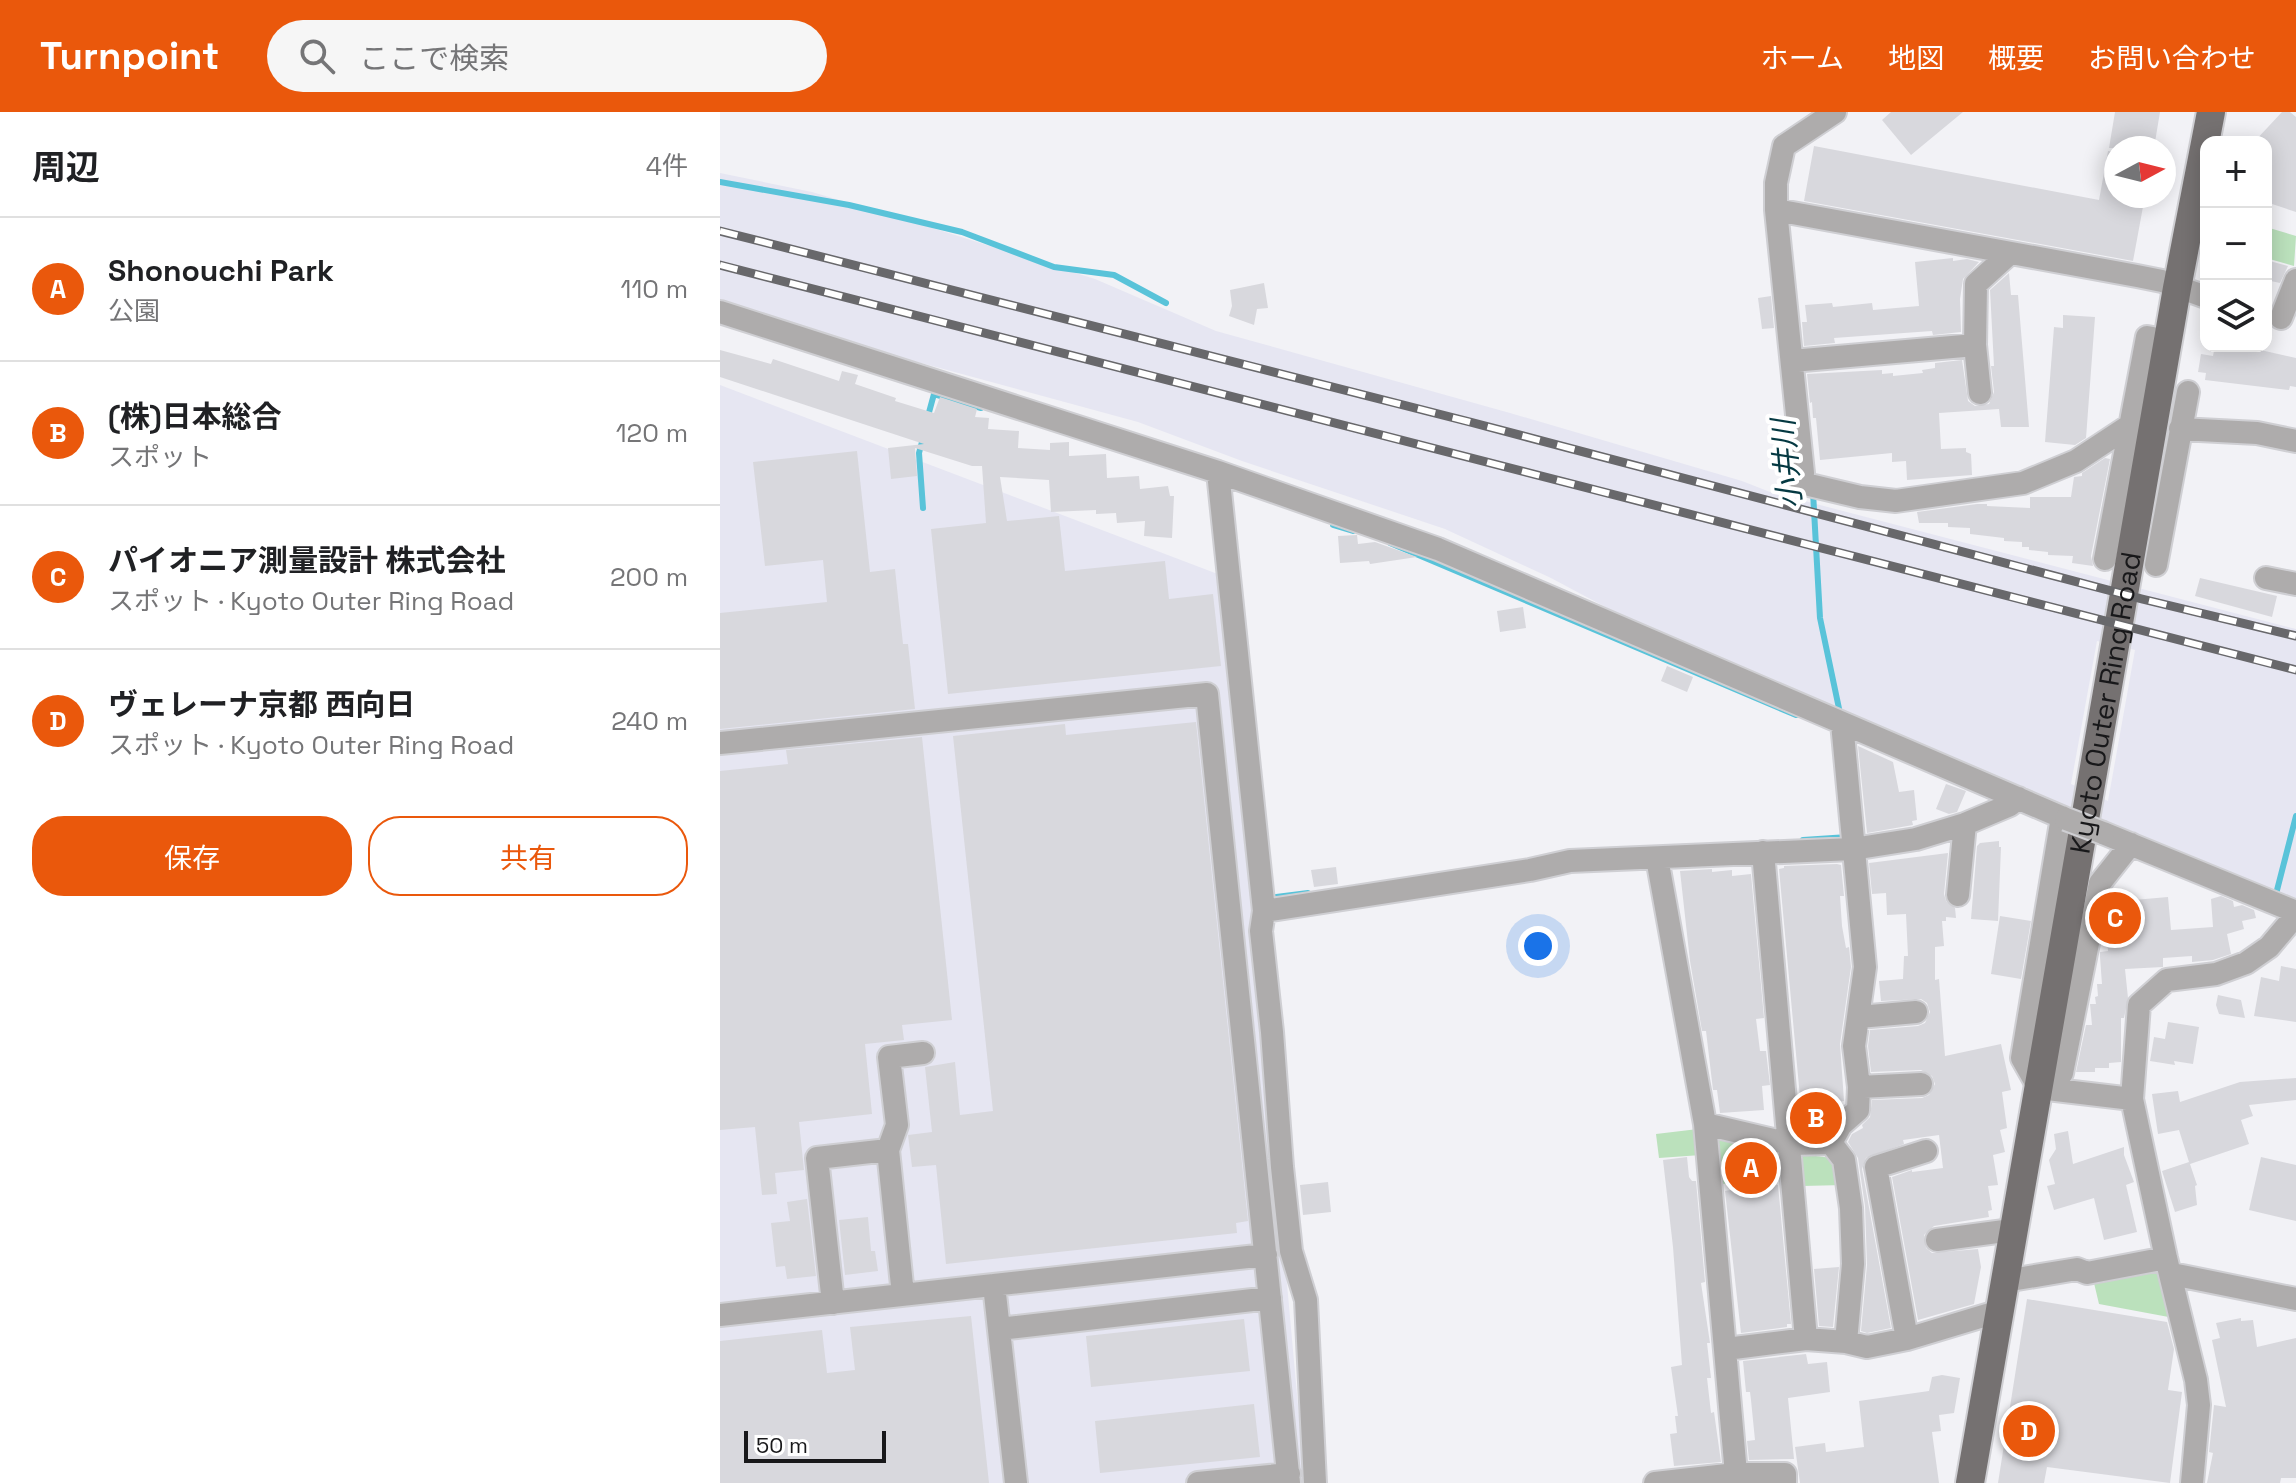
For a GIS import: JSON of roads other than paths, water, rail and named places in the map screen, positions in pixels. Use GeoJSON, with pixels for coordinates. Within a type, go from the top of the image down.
{"type":"FeatureCollection","features":[{"type":"Feature","properties":{"kind":"main road","name":"Kyoto Outer Ring Road"},"geometry":{"type":"LineString","coordinates":[[1970,1483],[2177,288],[2211,112]]}},
{"type":"Feature","properties":{"kind":"street"},"geometry":{"type":"LineString","coordinates":[[1835,112],[1784,146],[1776,183],[1776,210],[1803,473],[1801,483],[1860,497],[1896,501],[2023,483],[2076,461],[2129,426]]}},
{"type":"Feature","properties":{"kind":"street"},"geometry":{"type":"LineString","coordinates":[[1776,210],[2162,281],[2200,295]]}},
{"type":"Feature","properties":{"kind":"street"},"geometry":{"type":"LineString","coordinates":[[1980,393],[1975,345],[1976,284],[2009,254]]}},
{"type":"Feature","properties":{"kind":"street"},"geometry":{"type":"LineString","coordinates":[[2281,318],[2296,280]]}},
{"type":"Feature","properties":{"kind":"street"},"geometry":{"type":"LineString","coordinates":[[720,312],[1218,472],[1438,549],[2064,818],[2296,914],[2269,947],[2246,963],[2216,974],[2167,980],[2139,1005],[2132,1099],[2196,1380],[2199,1405],[2192,1483]]}},
{"type":"Feature","properties":{"kind":"street"},"geometry":{"type":"LineString","coordinates":[[2105,559],[2147,337],[2169,341]]}},
{"type":"Feature","properties":{"kind":"street"},"geometry":{"type":"LineString","coordinates":[[1792,361],[1975,345]]}},
{"type":"Feature","properties":{"kind":"street"},"geometry":{"type":"LineString","coordinates":[[2156,565],[2188,392]]}},
{"type":"Feature","properties":{"kind":"street"},"geometry":{"type":"LineString","coordinates":[[2180,429],[2257,433],[2296,441]]}},
{"type":"Feature","properties":{"kind":"street"},"geometry":{"type":"LineString","coordinates":[[1218,472],[1264,911],[1261,931],[1282,1167],[1291,1251],[1306,1300],[1315,1483]]}},
{"type":"Feature","properties":{"kind":"street"},"geometry":{"type":"LineString","coordinates":[[2266,578],[2296,584]]}},
{"type":"Feature","properties":{"kind":"street"},"geometry":{"type":"LineString","coordinates":[[720,743],[1207,694],[1289,1478],[1198,1483]]}},
{"type":"Feature","properties":{"kind":"street"},"geometry":{"type":"LineString","coordinates":[[1831,1143],[1841,1125],[1858,1110],[1859,1087],[1854,1046],[1865,967],[1842,723]]}},
{"type":"Feature","properties":{"kind":"street"},"geometry":{"type":"LineString","coordinates":[[1264,911],[1530,870],[1570,861],[1853,849],[1916,839],[1965,824],[2018,798]]}},
{"type":"Feature","properties":{"kind":"street"},"geometry":{"type":"LineString","coordinates":[[2039,1088],[2022,1058],[2064,818]]}},
{"type":"Feature","properties":{"kind":"street"},"geometry":{"type":"LineString","coordinates":[[1958,895],[1965,824]]}},
{"type":"Feature","properties":{"kind":"street"},"geometry":{"type":"LineString","coordinates":[[2039,1088],[2062,1073],[2100,883],[2131,844]]}},
{"type":"Feature","properties":{"kind":"street"},"geometry":{"type":"LineString","coordinates":[[1763,852],[1806,1339]]}},
{"type":"Feature","properties":{"kind":"street"},"geometry":{"type":"LineString","coordinates":[[1657,858],[1705,1124],[1736,1474]]}},
{"type":"Feature","properties":{"kind":"street"},"geometry":{"type":"LineString","coordinates":[[1859,1017],[1916,1012]]}},
{"type":"Feature","properties":{"kind":"street"},"geometry":{"type":"LineString","coordinates":[[903,1295],[888,1150],[897,1125],[889,1057],[923,1053]]}},
{"type":"Feature","properties":{"kind":"street"},"geometry":{"type":"LineString","coordinates":[[1859,1087],[1921,1084]]}},
{"type":"Feature","properties":{"kind":"street"},"geometry":{"type":"LineString","coordinates":[[2039,1088],[2132,1099]]}},
{"type":"Feature","properties":{"kind":"street"},"geometry":{"type":"LineString","coordinates":[[1705,1124],[1790,1144],[1831,1143]]}},
{"type":"Feature","properties":{"kind":"street"},"geometry":{"type":"LineString","coordinates":[[1831,1143],[1844,1160],[1851,1208],[1853,1264],[1846,1342]]}},
{"type":"Feature","properties":{"kind":"street"},"geometry":{"type":"LineString","coordinates":[[833,1303],[817,1158],[888,1150]]}},
{"type":"Feature","properties":{"kind":"street"},"geometry":{"type":"LineString","coordinates":[[1907,1339],[1876,1167],[1926,1151]]}},
{"type":"Feature","properties":{"kind":"street"},"geometry":{"type":"LineString","coordinates":[[1937,1240],[2012,1230]]}},
{"type":"Feature","properties":{"kind":"street"},"geometry":{"type":"LineString","coordinates":[[720,1315],[1266,1255]]}},
{"type":"Feature","properties":{"kind":"street"},"geometry":{"type":"LineString","coordinates":[[2005,1281],[2077,1269],[2087,1273],[2169,1266],[2296,1299]]}},
{"type":"Feature","properties":{"kind":"street"},"geometry":{"type":"LineString","coordinates":[[994,1285],[1016,1483]]}},
{"type":"Feature","properties":{"kind":"street"},"geometry":{"type":"LineString","coordinates":[[999,1329],[1270,1298]]}},
{"type":"Feature","properties":{"kind":"street"},"geometry":{"type":"LineString","coordinates":[[1726,1349],[1806,1339],[1867,1347],[1907,1339],[2000,1311]]}},
{"type":"Feature","properties":{"kind":"street"},"geometry":{"type":"LineString","coordinates":[[1655,1483],[1736,1474],[1785,1474],[1785,1483]]}},
{"type":"Feature","properties":{"kind":"waterway"},"geometry":{"type":"LineString","coordinates":[[720,182],[849,205],[962,232],[1054,267],[1114,275],[1166,303]]}},
{"type":"Feature","properties":{"kind":"waterway"},"geometry":{"type":"LineString","coordinates":[[928,416],[934,394],[981,408]]}},
{"type":"Feature","properties":{"kind":"waterway"},"geometry":{"type":"LineString","coordinates":[[922,442],[919,453],[923,508]]}},
{"type":"Feature","properties":{"kind":"waterway","name":"小井川"},"geometry":{"type":"LineString","coordinates":[[1813,492],[1820,618],[1841,718]]}},
{"type":"Feature","properties":{"kind":"waterway"},"geometry":{"type":"LineString","coordinates":[[1333,525],[1353,531]]}},
{"type":"Feature","properties":{"kind":"waterway"},"geometry":{"type":"LineString","coordinates":[[1390,543],[1796,715]]}},
{"type":"Feature","properties":{"kind":"waterway"},"geometry":{"type":"LineString","coordinates":[[2275,898],[2296,816]]}},
{"type":"Feature","properties":{"kind":"waterway"},"geometry":{"type":"LineString","coordinates":[[1803,840],[1848,837]]}},
{"type":"Feature","properties":{"kind":"waterway"},"geometry":{"type":"LineString","coordinates":[[1268,898],[1308,893]]}},
{"type":"Feature","properties":{"kind":"railway"},"geometry":{"type":"LineString","coordinates":[[720,231],[1470,422],[2142,599],[2296,636]]}},
{"type":"Feature","properties":{"kind":"railway"},"geometry":{"type":"LineString","coordinates":[[720,265],[2296,670]]}},
{"type":"Feature","properties":{"kind":"place","name":"パイオニア測量設計 株式会社"},"geometry":{"type":"Point","coordinates":[2115,918]}},
{"type":"Feature","properties":{"kind":"place","name":"(株)日本総合"},"geometry":{"type":"Point","coordinates":[1816,1118]}},
{"type":"Feature","properties":{"kind":"place","name":"Shonouchi Park"},"geometry":{"type":"Point","coordinates":[1751,1168]}},
{"type":"Feature","properties":{"kind":"place","name":"ヴェレーナ京都 西向日"},"geometry":{"type":"Point","coordinates":[2029,1431]}}]}
